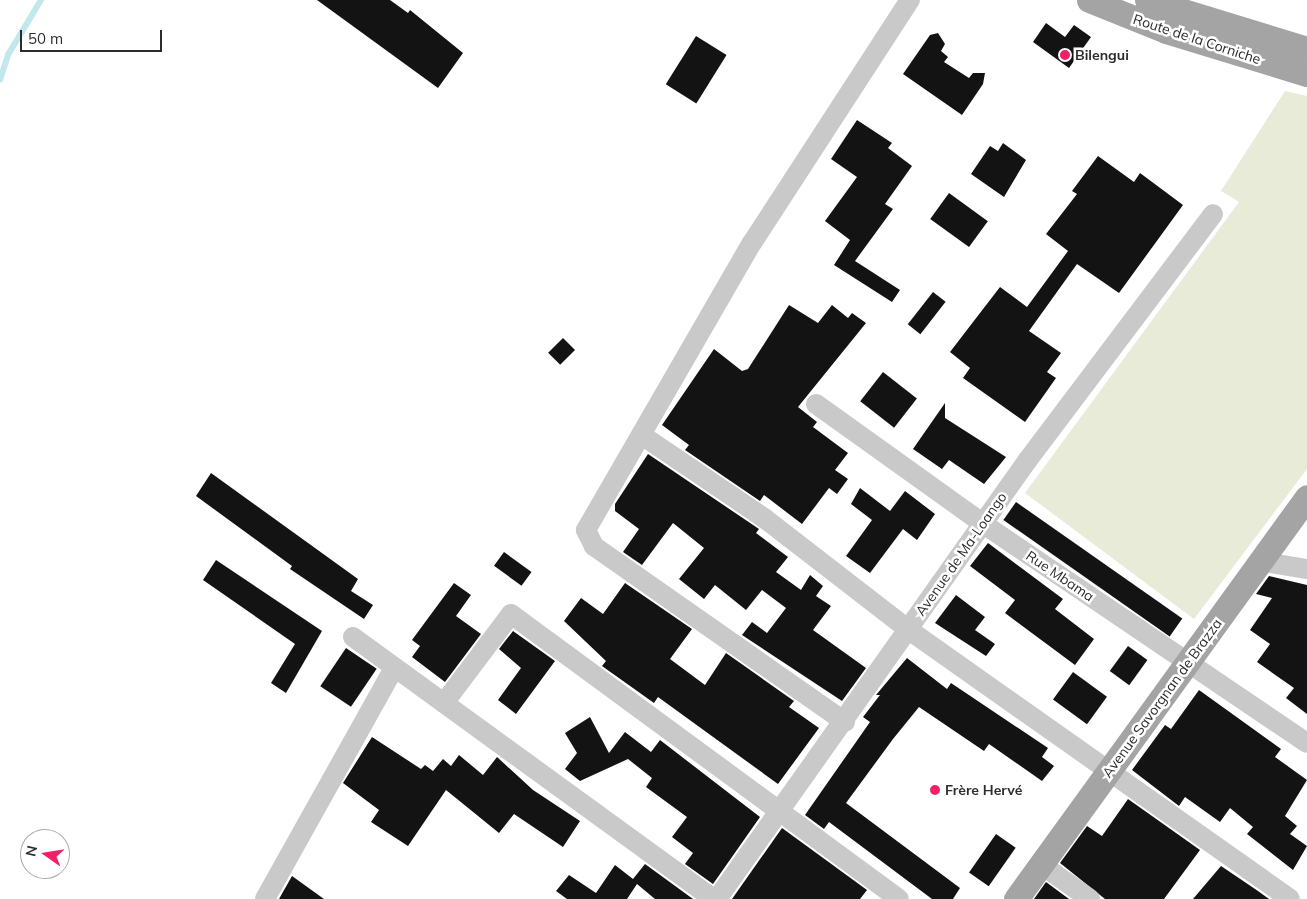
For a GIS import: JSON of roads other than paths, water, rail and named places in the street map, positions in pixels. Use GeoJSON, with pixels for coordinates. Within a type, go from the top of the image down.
{"type":"FeatureCollection","features":[{"type":"Feature","properties":{"kind":"main road","name":"Route de la Corniche"},"geometry":{"type":"LineString","coordinates":[[1089,0],[1166,31],[1307,74]]}},
{"type":"Feature","properties":{"kind":"main road","name":"Route de la Corniche"},"geometry":{"type":"LineString","coordinates":[[1147,0],[1307,49]]}},
{"type":"Feature","properties":{"kind":"main road","name":"Avenue Savorgnan de Brazza"},"geometry":{"type":"LineString","coordinates":[[1016,899],[1307,497]]}},
{"type":"Feature","properties":{"kind":"street"},"geometry":{"type":"LineString","coordinates":[[845,722],[587,538],[589,522],[643,436],[752,243],[910,0]]}},
{"type":"Feature","properties":{"kind":"street","name":"Avenue de Ma-Loango"},"geometry":{"type":"LineString","coordinates":[[717,899],[845,722],[982,524],[1213,214]]}},
{"type":"Feature","properties":{"kind":"street","name":"Rue Mbama"},"geometry":{"type":"LineString","coordinates":[[816,404],[982,524],[1307,743]]}},
{"type":"Feature","properties":{"kind":"street"},"geometry":{"type":"LineString","coordinates":[[643,436],[727,493],[909,630],[1111,768],[1290,899]]}},
{"type":"Feature","properties":{"kind":"street"},"geometry":{"type":"LineString","coordinates":[[1259,561],[1307,570]]}},
{"type":"Feature","properties":{"kind":"street"},"geometry":{"type":"LineString","coordinates":[[444,703],[512,614],[899,899]]}},
{"type":"Feature","properties":{"kind":"street"},"geometry":{"type":"LineString","coordinates":[[353,637],[714,899]]}},
{"type":"Feature","properties":{"kind":"street"},"geometry":{"type":"LineString","coordinates":[[265,899],[394,668]]}},
{"type":"Feature","properties":{"kind":"street"},"geometry":{"type":"LineString","coordinates":[[1042,865],[1090,899]]}},
{"type":"Feature","properties":{"kind":"waterway"},"geometry":{"type":"LineString","coordinates":[[0,80],[8,55],[41,0]]}},
{"type":"Feature","properties":{"kind":"place","name":"Bilengui"},"geometry":{"type":"Point","coordinates":[1065,55]}},
{"type":"Feature","properties":{"kind":"place","name":"Frère Hervé"},"geometry":{"type":"Point","coordinates":[935,790]}}]}
